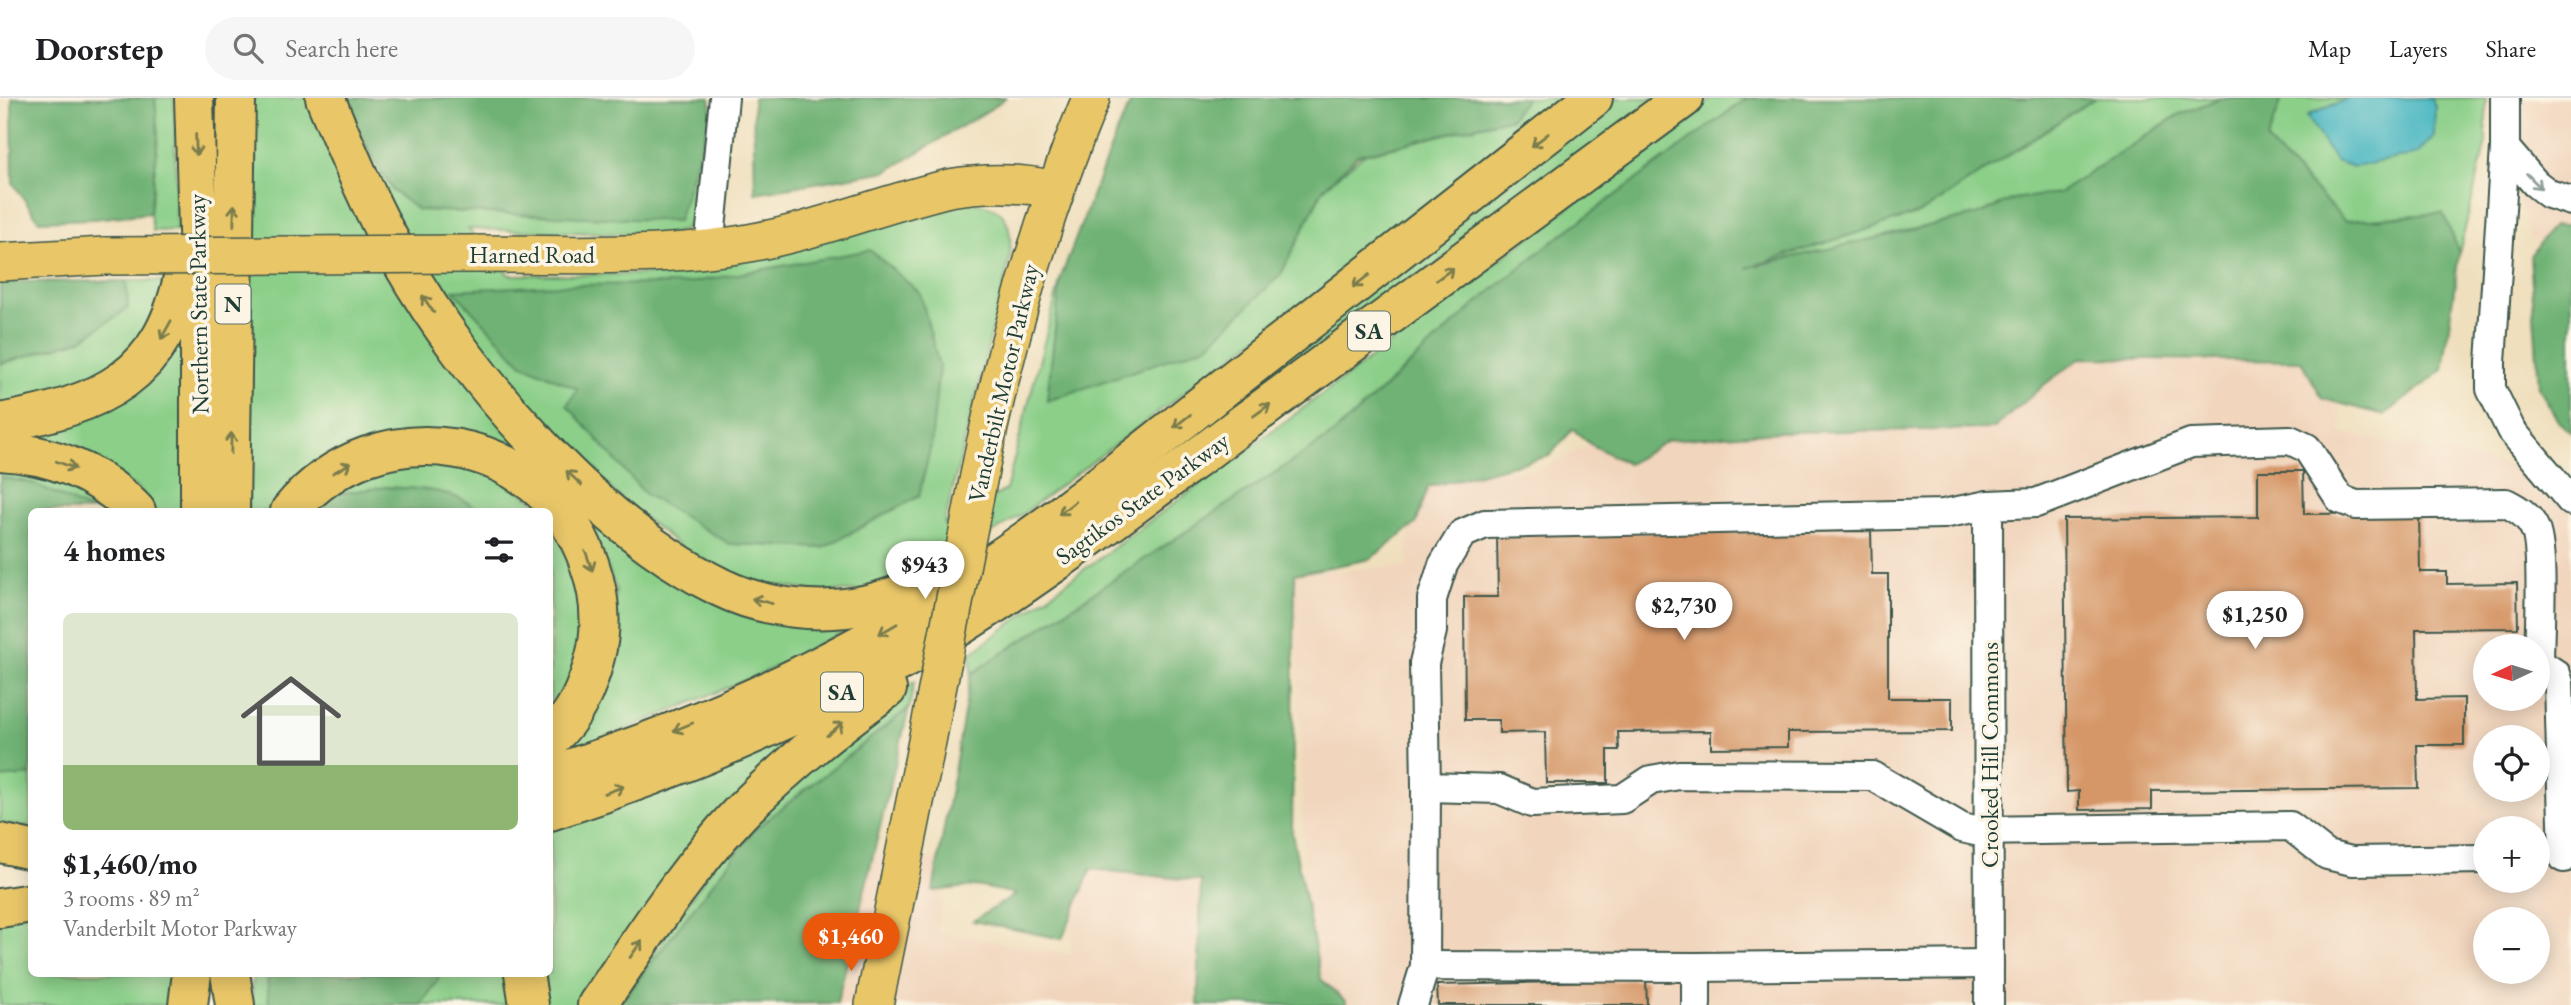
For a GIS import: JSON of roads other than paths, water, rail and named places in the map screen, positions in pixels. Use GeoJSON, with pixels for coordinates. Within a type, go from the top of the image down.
{"type":"FeatureCollection","features":[{"type":"Feature","properties":{"kind":"highway","name":"Northern State Parkway"},"geometry":{"type":"LineString","coordinates":[[194,98],[198,193],[200,508]]}},
{"type":"Feature","properties":{"kind":"highway","name":"Northern State Parkway"},"geometry":{"type":"LineString","coordinates":[[230,508],[236,98]]}},
{"type":"Feature","properties":{"kind":"highway"},"geometry":{"type":"LineString","coordinates":[[325,98],[377,220],[402,264],[457,345],[509,412],[565,470],[628,525],[680,565],[745,597],[788,607],[830,609],[873,605],[1008,553]]}},
{"type":"Feature","properties":{"kind":"highway","name":"Sagtikos State Parkway"},"geometry":{"type":"LineString","coordinates":[[553,774],[658,737],[796,678],[949,593],[1008,553],[1122,468],[1593,98]]}},
{"type":"Feature","properties":{"kind":"highway","name":"Sagtikos State Parkway"},"geometry":{"type":"LineString","coordinates":[[553,810],[736,743],[857,685],[983,611],[1108,523],[1684,98]]}},
{"type":"Feature","properties":{"kind":"highway"},"geometry":{"type":"LineString","coordinates":[[0,423],[48,414],[85,401],[125,379],[155,350],[174,314],[180,294],[198,193]]}},
{"type":"Feature","properties":{"kind":"highway"},"geometry":{"type":"LineString","coordinates":[[293,508],[317,484],[336,471],[378,452],[422,445],[463,449],[503,464],[535,484],[565,514],[586,554],[594,576],[600,622],[598,647],[585,691],[575,711],[553,736]]}},
{"type":"Feature","properties":{"kind":"highway"},"geometry":{"type":"LineString","coordinates":[[0,451],[36,455],[79,470],[117,493],[133,508]]}},
{"type":"Feature","properties":{"kind":"highway"},"geometry":{"type":"LineString","coordinates":[[597,1005],[687,877],[722,834],[760,794],[803,755],[876,698],[1035,595],[1108,523]]}},
{"type":"Feature","properties":{"kind":"highway"},"geometry":{"type":"LineString","coordinates":[[0,843],[28,850]]}},
{"type":"Feature","properties":{"kind":"highway"},"geometry":{"type":"LineString","coordinates":[[0,852],[28,851]]}},
{"type":"Feature","properties":{"kind":"highway"},"geometry":{"type":"LineString","coordinates":[[0,886],[28,886]]}},
{"type":"Feature","properties":{"kind":"highway"},"geometry":{"type":"LineString","coordinates":[[0,908],[28,903]]}},
{"type":"Feature","properties":{"kind":"highway"},"geometry":{"type":"LineString","coordinates":[[188,1005],[192,977]]}},
{"type":"Feature","properties":{"kind":"highway"},"geometry":{"type":"LineString","coordinates":[[197,1005],[198,977]]}},
{"type":"Feature","properties":{"kind":"highway"},"geometry":{"type":"LineString","coordinates":[[225,977],[225,1005]]}},
{"type":"Feature","properties":{"kind":"highway"},"geometry":{"type":"LineString","coordinates":[[231,977],[235,1005]]}},
{"type":"Feature","properties":{"kind":"highway"},"geometry":{"type":"LineString","coordinates":[[525,977],[529,1005]]}},
{"type":"Feature","properties":{"kind":"main road","name":"Vanderbilt Motor Parkway"},"geometry":{"type":"LineString","coordinates":[[874,1005],[985,445],[1011,332],[1054,190],[1091,98]]}},
{"type":"Feature","properties":{"kind":"main road","name":"Harned Road"},"geometry":{"type":"LineString","coordinates":[[0,262],[104,256],[638,253],[709,249],[796,233],[961,186],[1002,184],[1054,190]]}},
{"type":"Feature","properties":{"kind":"street"},"geometry":{"type":"LineString","coordinates":[[709,249],[724,98]]}},
{"type":"Feature","properties":{"kind":"street"},"geometry":{"type":"LineString","coordinates":[[2505,98],[2505,148],[2491,388],[2511,430],[2571,501]]}},
{"type":"Feature","properties":{"kind":"street"},"geometry":{"type":"LineString","coordinates":[[2505,148],[2535,183],[2549,194],[2571,201]]}},
{"type":"Feature","properties":{"kind":"street"},"geometry":{"type":"LineString","coordinates":[[1413,1005],[1425,966],[1424,663],[1432,631],[1432,599],[1443,565],[1462,534],[1485,524],[1943,514],[1988,505],[2036,503],[2191,443],[2290,440],[2307,448],[2340,499],[2356,505],[2506,503],[2523,512],[2536,529],[2539,549],[2539,663],[2556,674],[2559,683],[2557,859]]}},
{"type":"Feature","properties":{"kind":"street","name":"Crooked Hill Commons"},"geometry":{"type":"LineString","coordinates":[[1988,505],[1989,1005]]}},
{"type":"Feature","properties":{"kind":"street"},"geometry":{"type":"LineString","coordinates":[[1426,787],[1499,789],[1532,803],[1622,799],[1651,780],[1679,775],[1873,776],[1962,828],[1989,830],[2290,826],[2327,855],[2352,861],[2473,859]]}},
{"type":"Feature","properties":{"kind":"street"},"geometry":{"type":"LineString","coordinates":[[1425,966],[1989,964]]}},
{"type":"Feature","properties":{"kind":"street"},"geometry":{"type":"LineString","coordinates":[[1696,967],[1696,1005]]}},
{"type":"Feature","properties":{"kind":"water"},"geometry":{"type":"Polygon","coordinates":[[[2349,98],[2430,98],[2435,107],[2434,136],[2417,154],[2354,167],[2335,161],[2307,116],[2349,98]]]}}]}
